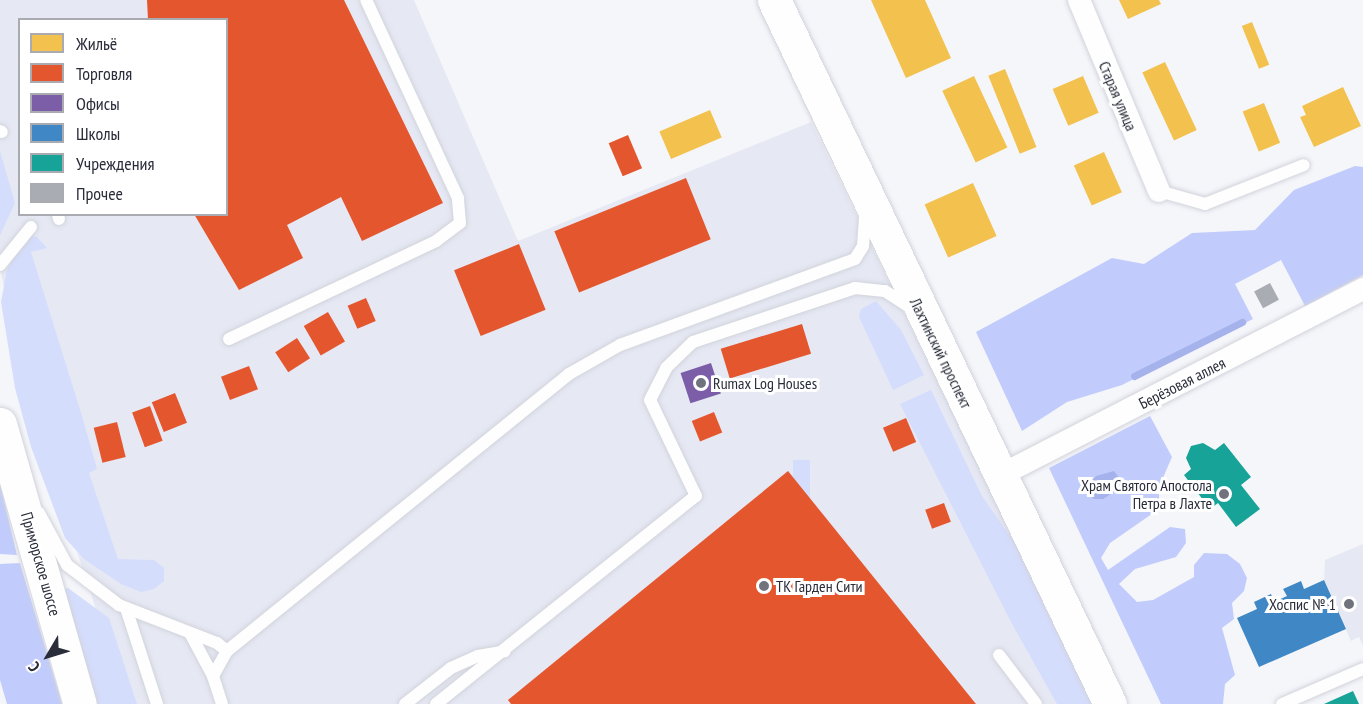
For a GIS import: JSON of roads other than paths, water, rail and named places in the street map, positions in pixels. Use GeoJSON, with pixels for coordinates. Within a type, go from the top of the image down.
{"type":"FeatureCollection","features":[{"type":"Feature","properties":{"kind":"main road","name":"Лахтинский проспект"},"geometry":{"type":"LineString","coordinates":[[774,0],[865,195],[1110,704]]}},
{"type":"Feature","properties":{"kind":"main road","name":"Приморское шоссе"},"geometry":{"type":"LineString","coordinates":[[0,424],[80,704]]}},
{"type":"Feature","properties":{"kind":"street","name":"Старая улица"},"geometry":{"type":"LineString","coordinates":[[1079,0],[1159,191]]}},
{"type":"Feature","properties":{"kind":"street","name":"Берёзовая аллея"},"geometry":{"type":"LineString","coordinates":[[1001,475],[1363,289]]}},
{"type":"Feature","properties":{"kind":"lane"},"geometry":{"type":"LineString","coordinates":[[230,339],[436,241],[460,224],[458,198],[366,0]]}},
{"type":"Feature","properties":{"kind":"lane"},"geometry":{"type":"LineString","coordinates":[[1159,191],[1205,204],[1304,165]]}},
{"type":"Feature","properties":{"kind":"lane"},"geometry":{"type":"LineString","coordinates":[[213,676],[227,651],[569,374],[620,345],[855,259],[866,232],[865,195]]}},
{"type":"Feature","properties":{"kind":"lane"},"geometry":{"type":"LineString","coordinates":[[0,265],[31,227]]}},
{"type":"Feature","properties":{"kind":"lane"},"geometry":{"type":"LineString","coordinates":[[436,704],[507,651],[696,495],[650,400],[666,368],[693,342],[855,288],[885,291],[924,318]]}},
{"type":"Feature","properties":{"kind":"lane"},"geometry":{"type":"LineString","coordinates":[[10,459],[67,565],[126,608],[218,643],[227,651]]}},
{"type":"Feature","properties":{"kind":"lane"},"geometry":{"type":"LineString","coordinates":[[126,608],[157,704]]}},
{"type":"Feature","properties":{"kind":"lane"},"geometry":{"type":"LineString","coordinates":[[190,633],[213,676],[222,704]]}},
{"type":"Feature","properties":{"kind":"lane"},"geometry":{"type":"LineString","coordinates":[[405,704],[451,668],[478,656],[507,651]]}},
{"type":"Feature","properties":{"kind":"lane"},"geometry":{"type":"LineString","coordinates":[[999,655],[1036,704]]}},
{"type":"Feature","properties":{"kind":"lane"},"geometry":{"type":"LineString","coordinates":[[1282,704],[1363,669]]}},
{"type":"Feature","properties":{"kind":"waterway"},"geometry":{"type":"LineString","coordinates":[[1134,376],[1242,322]]}},
{"type":"Feature","properties":{"kind":"place","name":"Rumax Log Houses"},"geometry":{"type":"Point","coordinates":[701,383]}},
{"type":"Feature","properties":{"kind":"place","name":"Храм Святого Апостола Петра в Лахте"},"geometry":{"type":"Point","coordinates":[1224,494]}},
{"type":"Feature","properties":{"kind":"place","name":"ТК Гарден Сити"},"geometry":{"type":"Point","coordinates":[764,586]}},
{"type":"Feature","properties":{"kind":"place","name":"Хоспис № 1"},"geometry":{"type":"Point","coordinates":[1349,604]}}]}
